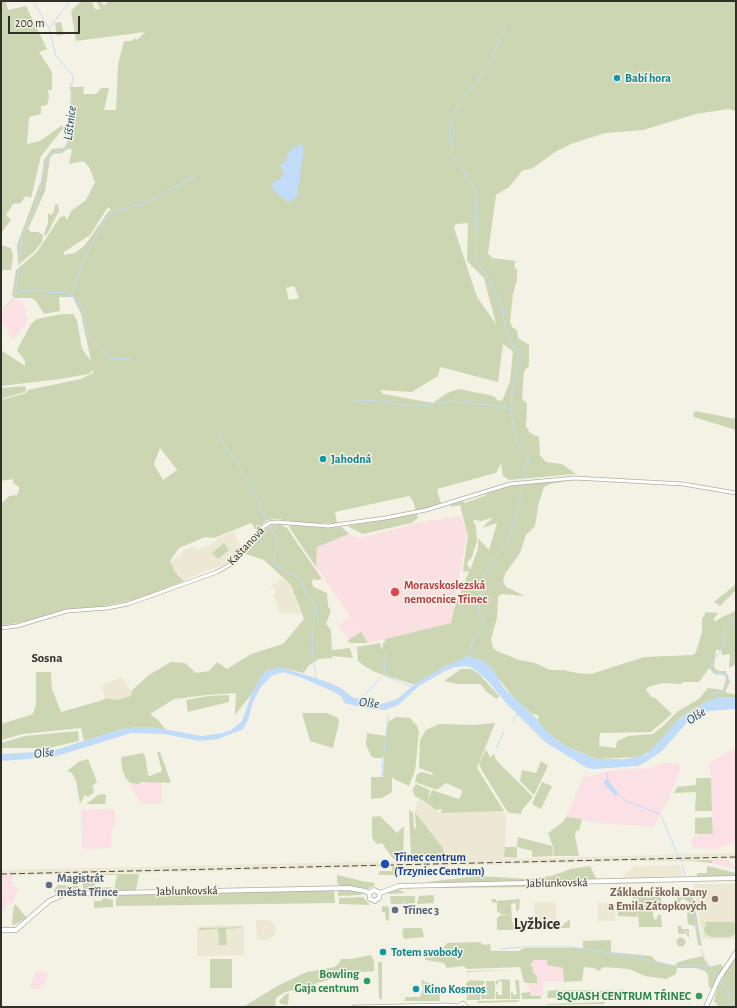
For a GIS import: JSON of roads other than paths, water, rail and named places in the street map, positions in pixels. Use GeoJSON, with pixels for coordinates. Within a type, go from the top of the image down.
{"type":"FeatureCollection","features":[{"type":"Feature","properties":{"kind":"main road","name":"Jablunkovská"},"geometry":{"type":"LineString","coordinates":[[369,894],[374,890],[380,893],[399,886],[736,878]]}},
{"type":"Feature","properties":{"kind":"main road","name":"Jablunkovská"},"geometry":{"type":"LineString","coordinates":[[1,930],[16,930],[49,901],[65,894],[349,888],[361,890],[369,894],[370,899],[375,901],[379,898],[380,893]]}},
{"type":"Feature","properties":{"kind":"main road"},"geometry":{"type":"LineString","coordinates":[[706,1007],[719,978],[736,954]]}},
{"type":"Feature","properties":{"kind":"street","name":"Kaštanová"},"geometry":{"type":"LineString","coordinates":[[1,628],[17,626],[66,610],[107,608],[128,604],[217,572],[231,564],[263,527],[269,523],[276,522],[328,526],[405,515],[462,500],[519,482],[593,478],[684,484],[736,493]]}},
{"type":"Feature","properties":{"kind":"street"},"geometry":{"type":"LineString","coordinates":[[354,1007],[448,1005],[458,1007],[463,1003],[467,1007]]}},
{"type":"Feature","properties":{"kind":"water"},"geometry":{"type":"Polygon","coordinates":[[[301,144],[304,149],[297,195],[295,199],[288,202],[274,191],[271,183],[278,180],[284,174],[280,164],[287,161],[286,155],[293,148],[301,144]]]}},
{"type":"Feature","properties":{"kind":"water","name":"Olše"},"geometry":{"type":"Polygon","coordinates":[[[468,656],[484,661],[493,669],[503,687],[535,717],[548,733],[565,746],[596,759],[626,759],[646,755],[681,717],[708,701],[720,697],[736,697],[736,709],[709,711],[689,720],[662,751],[638,766],[594,769],[587,768],[545,742],[506,703],[488,681],[474,669],[467,666],[455,667],[445,671],[419,686],[398,705],[385,710],[369,709],[344,703],[342,697],[334,692],[300,677],[283,672],[271,676],[260,688],[243,729],[218,739],[199,741],[164,734],[131,733],[54,757],[1,761],[1,754],[52,751],[122,729],[137,727],[152,727],[202,736],[223,733],[231,730],[242,721],[252,693],[263,674],[266,671],[278,668],[283,668],[325,681],[341,688],[352,697],[381,704],[397,699],[415,684],[444,667],[468,656]]]}},
{"type":"Feature","properties":{"kind":"water"},"geometry":{"type":"Polygon","coordinates":[[[607,779],[618,793],[615,796],[604,783],[607,779]]]}},
{"type":"Feature","properties":{"kind":"waterway","name":"Líštnice"},"geometry":{"type":"LineString","coordinates":[[19,265],[21,240],[38,199],[46,162],[51,154],[65,149],[67,146],[72,111],[71,91],[73,76],[56,56],[49,28],[33,1]]}},
{"type":"Feature","properties":{"kind":"waterway"},"geometry":{"type":"LineString","coordinates":[[50,27],[70,1]]}},
{"type":"Feature","properties":{"kind":"waterway"},"geometry":{"type":"LineString","coordinates":[[505,29],[487,67],[455,110],[451,123],[450,136],[452,156],[469,178],[477,196],[475,260],[488,278],[502,307],[505,329],[518,353],[519,361],[512,392],[511,415],[520,450],[529,461],[524,470],[522,481]]}},
{"type":"Feature","properties":{"kind":"waterway"},"geometry":{"type":"LineString","coordinates":[[16,293],[23,290],[37,290],[52,293],[66,292],[71,295],[87,252],[108,215],[113,212],[146,203],[195,176]]}},
{"type":"Feature","properties":{"kind":"waterway","name":"Líštnice"},"geometry":{"type":"LineString","coordinates":[[15,295],[19,269]]}},
{"type":"Feature","properties":{"kind":"waterway"},"geometry":{"type":"LineString","coordinates":[[71,295],[81,305],[88,336],[92,341],[110,358],[132,359]]}},
{"type":"Feature","properties":{"kind":"waterway","name":"Líštnice"},"geometry":{"type":"LineString","coordinates":[[1,311],[13,299]]}},
{"type":"Feature","properties":{"kind":"waterway"},"geometry":{"type":"LineString","coordinates":[[351,402],[368,400],[413,406]]}},
{"type":"Feature","properties":{"kind":"waterway"},"geometry":{"type":"LineString","coordinates":[[416,406],[453,401],[495,406]]}},
{"type":"Feature","properties":{"kind":"waterway"},"geometry":{"type":"LineString","coordinates":[[498,406],[511,409]]}},
{"type":"Feature","properties":{"kind":"waterway"},"geometry":{"type":"LineString","coordinates":[[218,431],[223,443],[253,490],[267,523]]}},
{"type":"Feature","properties":{"kind":"waterway"},"geometry":{"type":"LineString","coordinates":[[468,657],[473,640],[484,625],[484,622],[479,616],[479,606],[474,604],[474,601],[480,598],[488,566],[509,539],[521,496],[522,485]]}},
{"type":"Feature","properties":{"kind":"waterway"},"geometry":{"type":"LineString","coordinates":[[269,525],[279,543],[273,557],[275,563],[280,568],[300,579],[306,593],[315,605],[312,647],[316,679]]}},
{"type":"Feature","properties":{"kind":"waterway"},"geometry":{"type":"LineString","coordinates":[[709,701],[709,697],[723,691],[727,683],[726,673],[715,673],[711,669],[713,661],[724,645],[724,630],[731,622],[736,621]]}},
{"type":"Feature","properties":{"kind":"waterway"},"geometry":{"type":"LineString","coordinates":[[384,674],[386,653]]}},
{"type":"Feature","properties":{"kind":"waterway","name":"Olše"},"geometry":{"type":"LineString","coordinates":[[360,700],[383,675],[412,687]]}},
{"type":"Feature","properties":{"kind":"waterway"},"geometry":{"type":"LineString","coordinates":[[513,721],[518,713]]}},
{"type":"Feature","properties":{"kind":"waterway"},"geometry":{"type":"LineString","coordinates":[[384,752],[388,716]]}},
{"type":"Feature","properties":{"kind":"waterway"},"geometry":{"type":"LineString","coordinates":[[496,748],[504,732]]}},
{"type":"Feature","properties":{"kind":"waterway"},"geometry":{"type":"LineString","coordinates":[[382,776],[383,755]]}},
{"type":"Feature","properties":{"kind":"waterway"},"geometry":{"type":"LineString","coordinates":[[606,772],[608,780]]}},
{"type":"Feature","properties":{"kind":"waterway"},"geometry":{"type":"LineString","coordinates":[[617,794],[626,801],[660,814]]}},
{"type":"Feature","properties":{"kind":"waterway"},"geometry":{"type":"LineString","coordinates":[[661,816],[681,862]]}},
{"type":"Feature","properties":{"kind":"waterway"},"geometry":{"type":"LineString","coordinates":[[682,865],[685,875]]}},
{"type":"Feature","properties":{"kind":"waterway"},"geometry":{"type":"LineString","coordinates":[[689,888],[700,945]]}},
{"type":"Feature","properties":{"kind":"waterway"},"geometry":{"type":"LineString","coordinates":[[501,949],[521,947]]}},
{"type":"Feature","properties":{"kind":"waterway"},"geometry":{"type":"LineString","coordinates":[[523,947],[570,947],[625,955],[675,966],[709,966]]}},
{"type":"Feature","properties":{"kind":"waterway"},"geometry":{"type":"LineString","coordinates":[[701,949],[704,958],[717,976]]}},
{"type":"Feature","properties":{"kind":"waterway"},"geometry":{"type":"LineString","coordinates":[[721,980],[727,988],[732,1007]]}},
{"type":"Feature","properties":{"kind":"railway"},"geometry":{"type":"LineString","coordinates":[[1,874],[736,857]]}},
{"type":"Feature","properties":{"kind":"place","name":"Babí hora"},"geometry":{"type":"Point","coordinates":[617,78]}},
{"type":"Feature","properties":{"kind":"place","name":"Jahodná"},"geometry":{"type":"Point","coordinates":[323,459]}},
{"type":"Feature","properties":{"kind":"place","name":"Moravskoslezská nemocnice Třinec"},"geometry":{"type":"Point","coordinates":[395,592]}},
{"type":"Feature","properties":{"kind":"place","name":"Třinec centrum (Trzyniec Centrum)"},"geometry":{"type":"Point","coordinates":[385,864]}},
{"type":"Feature","properties":{"kind":"place","name":"Magistrát města Třince"},"geometry":{"type":"Point","coordinates":[49,885]}},
{"type":"Feature","properties":{"kind":"place","name":"Základní škola Dany a Emila Zátopkových"},"geometry":{"type":"Point","coordinates":[715,899]}},
{"type":"Feature","properties":{"kind":"place","name":"Třinec 3"},"geometry":{"type":"Point","coordinates":[395,910]}},
{"type":"Feature","properties":{"kind":"place","name":"Totem svobody"},"geometry":{"type":"Point","coordinates":[383,952]}},
{"type":"Feature","properties":{"kind":"place","name":"Bowling Gaja centrum"},"geometry":{"type":"Point","coordinates":[367,981]}},
{"type":"Feature","properties":{"kind":"place","name":"Kino Kosmos"},"geometry":{"type":"Point","coordinates":[416,989]}},
{"type":"Feature","properties":{"kind":"place","name":"SQUASH CENTRUM TŘINEC"},"geometry":{"type":"Point","coordinates":[699,996]}},
{"type":"Feature","properties":{"kind":"district","name":"Sosna"},"geometry":{"type":"Point","coordinates":[47,658]}},
{"type":"Feature","properties":{"kind":"district","name":"Lyžbice"},"geometry":{"type":"Point","coordinates":[537,924]}}]}
